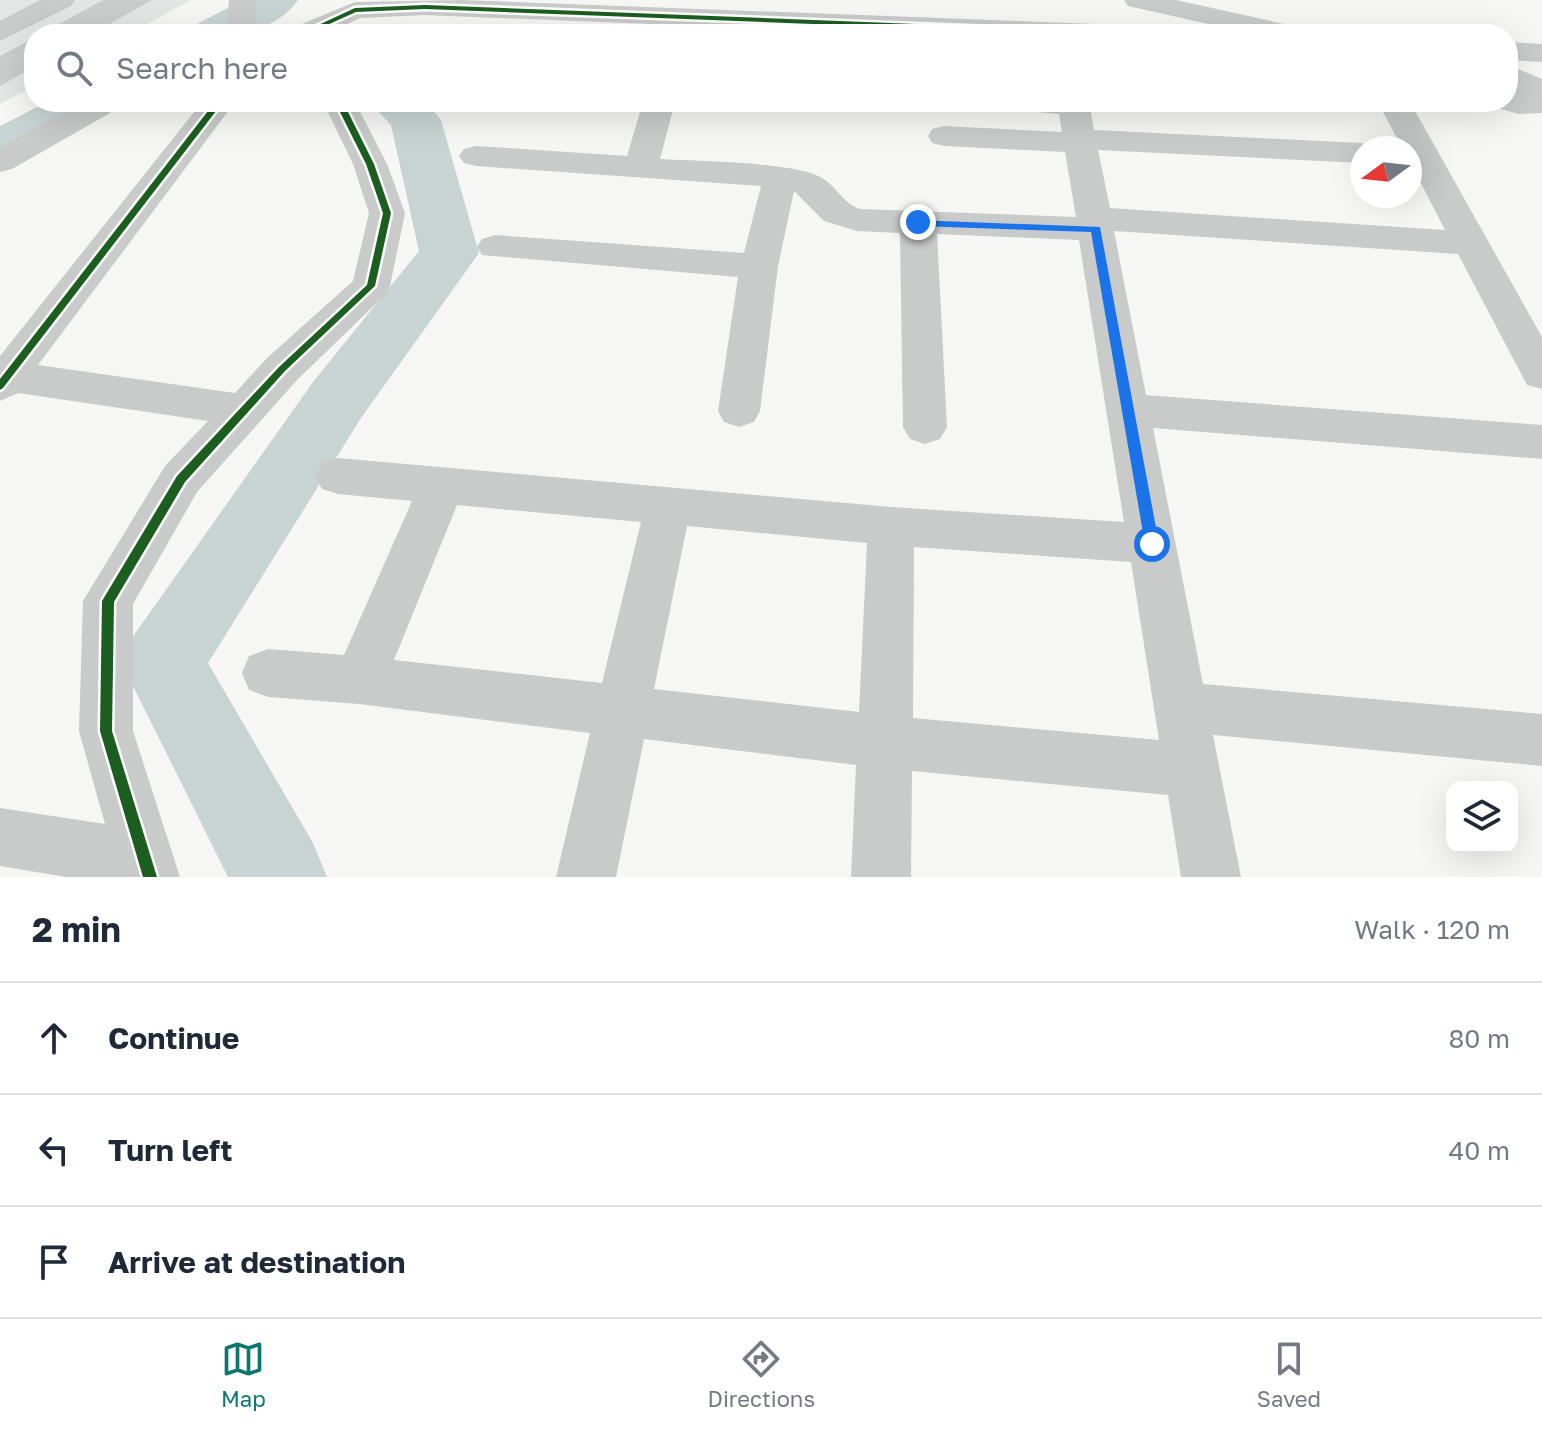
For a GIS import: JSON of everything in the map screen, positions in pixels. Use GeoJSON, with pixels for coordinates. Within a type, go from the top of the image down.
{"type":"FeatureCollection","features":[{"type":"Feature","properties":{"kind":"street"},"geometry":{"type":"LineString","coordinates":[[0,32],[61,0]]}},
{"type":"Feature","properties":{"kind":"street"},"geometry":{"type":"LineString","coordinates":[[242,24],[243,0]]}},
{"type":"Feature","properties":{"kind":"street"},"geometry":{"type":"LineString","coordinates":[[1138,0],[1247,24]]}},
{"type":"Feature","properties":{"kind":"street"},"geometry":{"type":"LineString","coordinates":[[324,24],[364,6],[528,5],[634,7],[677,24]]}},
{"type":"Feature","properties":{"kind":"street"},"geometry":{"type":"LineString","coordinates":[[1518,52],[1542,53]]}},
{"type":"Feature","properties":{"kind":"street"},"geometry":{"type":"LineString","coordinates":[[0,162],[88,112]]}},
{"type":"Feature","properties":{"kind":"street"},"geometry":{"type":"LineString","coordinates":[[3,379],[211,112]]}},
{"type":"Feature","properties":{"kind":"street"},"geometry":{"type":"LineString","coordinates":[[0,837],[147,868],[106,731],[108,601],[181,479],[282,369],[371,286],[387,213],[370,164],[344,112]]}},
{"type":"Feature","properties":{"kind":"street"},"geometry":{"type":"LineString","coordinates":[[641,167],[656,112]]}},
{"type":"Feature","properties":{"kind":"street"},"geometry":{"type":"LineString","coordinates":[[1046,112],[1077,122],[1350,152]]}},
{"type":"Feature","properties":{"kind":"street"},"geometry":{"type":"LineString","coordinates":[[1398,112],[1408,136]]}},
{"type":"Feature","properties":{"kind":"street"},"geometry":{"type":"LineString","coordinates":[[944,136],[1077,122]]}},
{"type":"Feature","properties":{"kind":"street"},"geometry":{"type":"LineString","coordinates":[[1077,122],[1211,877]]}},
{"type":"Feature","properties":{"kind":"street"},"geometry":{"type":"LineString","coordinates":[[476,156],[780,177],[809,184],[837,213],[857,220],[1095,224],[1471,243]]}},
{"type":"Feature","properties":{"kind":"street"},"geometry":{"type":"LineString","coordinates":[[1422,165],[1471,243],[1542,374]]}},
{"type":"Feature","properties":{"kind":"street"},"geometry":{"type":"LineString","coordinates":[[739,411],[759,266],[780,177]]}},
{"type":"Feature","properties":{"kind":"street"},"geometry":{"type":"LineString","coordinates":[[918,222],[925,427]]}},
{"type":"Feature","properties":{"kind":"street"},"geometry":{"type":"LineString","coordinates":[[495,247],[759,266]]}},
{"type":"Feature","properties":{"kind":"street"},"geometry":{"type":"LineString","coordinates":[[3,379],[244,410]]}},
{"type":"Feature","properties":{"kind":"street"},"geometry":{"type":"LineString","coordinates":[[1128,410],[1542,442]]}},
{"type":"Feature","properties":{"kind":"street"},"geometry":{"type":"LineString","coordinates":[[338,476],[891,526],[1152,544]]}},
{"type":"Feature","properties":{"kind":"street"},"geometry":{"type":"LineString","coordinates":[[359,680],[442,486]]}},
{"type":"Feature","properties":{"kind":"street"},"geometry":{"type":"LineString","coordinates":[[586,877],[668,506]]}},
{"type":"Feature","properties":{"kind":"street"},"geometry":{"type":"LineString","coordinates":[[881,877],[891,526]]}},
{"type":"Feature","properties":{"kind":"street"},"geometry":{"type":"LineString","coordinates":[[268,673],[359,680],[885,742],[1192,770]]}},
{"type":"Feature","properties":{"kind":"street"},"geometry":{"type":"LineString","coordinates":[[1181,707],[1542,740]]}},
{"type":"Feature","properties":{"kind":"shaded area"},"geometry":{"type":"Polygon","coordinates":[[[0,0],[191,0],[147,24],[24,24],[24,91],[0,104],[0,0]]]}},
{"type":"Feature","properties":{"kind":"building"},"geometry":{"type":"Polygon","coordinates":[[[103,0],[152,0],[110,24],[59,24],[103,0]]]}},
{"type":"Feature","properties":{"kind":"building"},"geometry":{"type":"Polygon","coordinates":[[[24,43],[24,73],[0,86],[0,56],[24,43]]]}},
{"type":"Feature","properties":{"kind":"building"},"geometry":{"type":"Polygon","coordinates":[[[1518,69],[1542,79],[1542,113],[1511,112],[1518,112],[1518,69]]]}},
{"type":"Feature","properties":{"kind":"waterway"},"geometry":{"type":"LineString","coordinates":[[232,24],[276,0]]}},
{"type":"Feature","properties":{"kind":"waterway"},"geometry":{"type":"LineString","coordinates":[[0,147],[66,112]]}},
{"type":"Feature","properties":{"kind":"waterway"},"geometry":{"type":"LineString","coordinates":[[279,877],[163,662],[337,400],[449,253],[415,120],[406,112]]}},
{"type":"Feature","properties":{"kind":"cycle path"},"geometry":{"type":"LineString","coordinates":[[324,24],[355,10],[425,7],[864,24]]}},
{"type":"Feature","properties":{"kind":"cycle path"},"geometry":{"type":"LineString","coordinates":[[0,386],[211,112]]}},
{"type":"Feature","properties":{"kind":"cycle path"},"geometry":{"type":"LineString","coordinates":[[150,877],[106,731],[108,601],[181,479],[282,369],[371,286],[387,213],[370,164],[344,112]]}},
{"type":"Feature","properties":{"kind":"route"},"geometry":{"type":"LineString","coordinates":[[918,222],[1096,229],[1152,544]]}}]}
